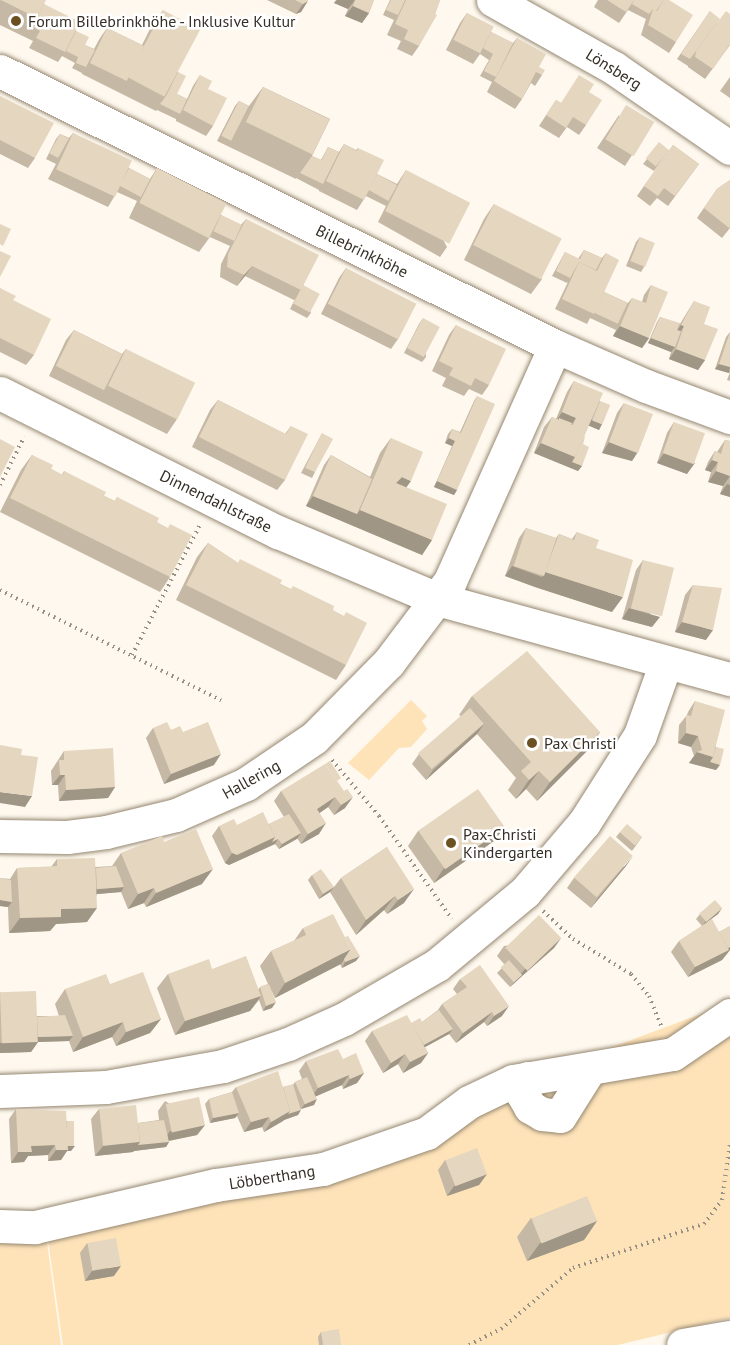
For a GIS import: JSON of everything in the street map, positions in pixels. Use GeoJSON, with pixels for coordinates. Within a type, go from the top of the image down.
{"type":"FeatureCollection","features":[{"type":"Feature","properties":{"kind":"street","name":"Lönsberg"},"geometry":{"type":"LineString","coordinates":[[493,0],[614,68],[730,148]]}},
{"type":"Feature","properties":{"kind":"street","name":"Billebrinkhöhe"},"geometry":{"type":"LineString","coordinates":[[0,71],[555,346],[646,386],[730,417]]}},
{"type":"Feature","properties":{"kind":"street"},"geometry":{"type":"LineString","coordinates":[[437,599],[463,557],[555,346]]}},
{"type":"Feature","properties":{"kind":"street","name":"Dinnendahlstraße"},"geometry":{"type":"LineString","coordinates":[[0,393],[213,501],[333,557],[437,599],[730,679]]}},
{"type":"Feature","properties":{"kind":"street","name":"Hallering"},"geometry":{"type":"LineString","coordinates":[[0,836],[67,837],[106,832],[176,815],[246,784],[314,738],[389,662],[437,599]]}},
{"type":"Feature","properties":{"kind":"street"},"geometry":{"type":"LineString","coordinates":[[0,1091],[106,1087],[222,1066],[344,1019],[404,986],[469,940],[525,892],[577,832],[617,776],[650,714],[666,662]]}},
{"type":"Feature","properties":{"kind":"street","name":"Löbberthang"},"geometry":{"type":"LineString","coordinates":[[0,1226],[35,1227],[216,1185],[323,1169],[427,1133],[469,1102],[528,1078],[589,1070],[673,1054],[730,1015]]}},
{"type":"Feature","properties":{"kind":"street"},"geometry":{"type":"LineString","coordinates":[[683,1345],[730,1336]]}},
{"type":"Feature","properties":{"kind":"path"},"geometry":{"type":"LineString","coordinates":[[0,485],[37,412]]}},
{"type":"Feature","properties":{"kind":"path"},"geometry":{"type":"LineString","coordinates":[[132,655],[213,501]]}},
{"type":"Feature","properties":{"kind":"path"},"geometry":{"type":"LineString","coordinates":[[0,590],[221,700]]}},
{"type":"Feature","properties":{"kind":"path"},"geometry":{"type":"LineString","coordinates":[[314,738],[379,816],[469,940]]}},
{"type":"Feature","properties":{"kind":"path"},"geometry":{"type":"LineString","coordinates":[[525,892],[566,934],[621,967],[640,983],[673,1054]]}},
{"type":"Feature","properties":{"kind":"path"},"geometry":{"type":"LineString","coordinates":[[469,1345],[501,1329],[573,1268],[704,1224],[722,1200],[730,1143]]}},
{"type":"Feature","properties":{"kind":"shaded area"},"geometry":{"type":"Polygon","coordinates":[[[411,700],[427,716],[422,721],[427,729],[411,747],[399,748],[369,780],[348,763],[411,700]]]}},
{"type":"Feature","properties":{"kind":"shaded area"},"geometry":{"type":"Polygon","coordinates":[[[725,1005],[730,1006],[730,1318],[618,1345],[63,1345],[45,1219],[277,1172],[725,1005]]]}},
{"type":"Feature","properties":{"kind":"shaded area"},"geometry":{"type":"Polygon","coordinates":[[[44,1220],[61,1345],[0,1345],[0,1225],[44,1220]]]}},
{"type":"Feature","properties":{"kind":"building"},"geometry":{"type":"Polygon","coordinates":[[[1,0],[46,0],[37,18],[1,0]]]}},
{"type":"Feature","properties":{"kind":"building"},"geometry":{"type":"Polygon","coordinates":[[[295,0],[308,0],[308,1],[303,4],[295,0]]]}},
{"type":"Feature","properties":{"kind":"building"},"geometry":{"type":"Polygon","coordinates":[[[355,0],[374,0],[369,13],[353,6],[355,0]]]}},
{"type":"Feature","properties":{"kind":"building"},"geometry":{"type":"Polygon","coordinates":[[[391,0],[405,0],[398,15],[386,10],[391,0]]]}},
{"type":"Feature","properties":{"kind":"building"},"geometry":{"type":"Polygon","coordinates":[[[406,0],[440,0],[435,14],[437,15],[419,46],[404,39],[408,30],[395,24],[406,0]]]}},
{"type":"Feature","properties":{"kind":"building"},"geometry":{"type":"Polygon","coordinates":[[[607,0],[634,0],[626,12],[607,0]]]}},
{"type":"Feature","properties":{"kind":"building"},"geometry":{"type":"Polygon","coordinates":[[[634,0],[664,0],[656,11],[653,9],[649,14],[632,4],[634,0]]]}},
{"type":"Feature","properties":{"kind":"building"},"geometry":{"type":"Polygon","coordinates":[[[664,0],[669,0],[693,15],[676,42],[648,25],[653,9],[657,11],[664,0]]]}},
{"type":"Feature","properties":{"kind":"building"},"geometry":{"type":"Polygon","coordinates":[[[44,4],[80,22],[65,52],[36,38],[40,31],[31,26],[44,4]]]}},
{"type":"Feature","properties":{"kind":"building"},"geometry":{"type":"Polygon","coordinates":[[[163,10],[200,30],[164,97],[127,77],[163,10]]]}},
{"type":"Feature","properties":{"kind":"building"},"geometry":{"type":"Polygon","coordinates":[[[710,11],[720,19],[690,59],[681,54],[710,11]]]}},
{"type":"Feature","properties":{"kind":"building"},"geometry":{"type":"Polygon","coordinates":[[[726,11],[730,14],[730,44],[713,69],[695,57],[696,51],[726,11]]]}},
{"type":"Feature","properties":{"kind":"building"},"geometry":{"type":"Polygon","coordinates":[[[467,13],[494,27],[480,53],[453,40],[467,13]]]}},
{"type":"Feature","properties":{"kind":"building"},"geometry":{"type":"Polygon","coordinates":[[[107,28],[144,46],[127,81],[90,63],[107,28]]]}},
{"type":"Feature","properties":{"kind":"building"},"geometry":{"type":"Polygon","coordinates":[[[76,31],[89,37],[85,45],[95,50],[86,67],[76,63],[78,57],[66,51],[76,31]]]}},
{"type":"Feature","properties":{"kind":"building"},"geometry":{"type":"Polygon","coordinates":[[[491,32],[513,43],[496,77],[484,71],[493,54],[483,48],[491,32]]]}},
{"type":"Feature","properties":{"kind":"building"},"geometry":{"type":"Polygon","coordinates":[[[517,38],[546,54],[539,67],[545,70],[542,75],[536,72],[522,99],[494,81],[517,38]]]}},
{"type":"Feature","properties":{"kind":"building"},"geometry":{"type":"Polygon","coordinates":[[[178,72],[186,76],[177,94],[187,99],[180,114],[160,104],[178,72]]]}},
{"type":"Feature","properties":{"kind":"building"},"geometry":{"type":"Polygon","coordinates":[[[200,75],[212,81],[208,89],[227,98],[213,126],[183,110],[200,75]]]}},
{"type":"Feature","properties":{"kind":"building"},"geometry":{"type":"Polygon","coordinates":[[[579,75],[594,84],[589,92],[602,100],[586,125],[573,117],[566,128],[546,115],[556,100],[561,103],[579,75]]]}},
{"type":"Feature","properties":{"kind":"building"},"geometry":{"type":"Polygon","coordinates":[[[263,87],[330,119],[312,154],[246,122],[263,87]]]}},
{"type":"Feature","properties":{"kind":"building"},"geometry":{"type":"Polygon","coordinates":[[[0,96],[54,123],[35,158],[0,140],[0,96]]]}},
{"type":"Feature","properties":{"kind":"building"},"geometry":{"type":"Polygon","coordinates":[[[239,101],[249,106],[231,141],[221,136],[239,101]]]}},
{"type":"Feature","properties":{"kind":"building"},"geometry":{"type":"Polygon","coordinates":[[[626,105],[654,122],[634,156],[605,139],[626,105]]]}},
{"type":"Feature","properties":{"kind":"building"},"geometry":{"type":"Polygon","coordinates":[[[73,133],[132,160],[115,197],[56,169],[73,133]]]}},
{"type":"Feature","properties":{"kind":"building"},"geometry":{"type":"Polygon","coordinates":[[[60,134],[69,139],[58,158],[49,153],[60,134]]]}},
{"type":"Feature","properties":{"kind":"building"},"geometry":{"type":"Polygon","coordinates":[[[659,142],[669,150],[656,167],[646,158],[659,142]]]}},
{"type":"Feature","properties":{"kind":"building"},"geometry":{"type":"Polygon","coordinates":[[[344,144],[384,160],[364,200],[326,181],[344,144]]]}},
{"type":"Feature","properties":{"kind":"building"},"geometry":{"type":"Polygon","coordinates":[[[673,145],[699,164],[675,196],[664,188],[658,196],[644,186],[673,145]]]}},
{"type":"Feature","properties":{"kind":"building"},"geometry":{"type":"Polygon","coordinates":[[[328,147],[339,152],[323,184],[300,173],[312,156],[322,160],[328,147]]]}},
{"type":"Feature","properties":{"kind":"building"},"geometry":{"type":"Polygon","coordinates":[[[129,168],[150,179],[141,197],[120,186],[129,168]]]}},
{"type":"Feature","properties":{"kind":"building"},"geometry":{"type":"Polygon","coordinates":[[[157,168],[226,203],[209,238],[139,203],[157,168]]]}},
{"type":"Feature","properties":{"kind":"building"},"geometry":{"type":"Polygon","coordinates":[[[406,170],[470,203],[449,244],[385,211],[406,170]]]}},
{"type":"Feature","properties":{"kind":"building"},"geometry":{"type":"Polygon","coordinates":[[[377,174],[397,185],[388,201],[368,190],[377,174]]]}},
{"type":"Feature","properties":{"kind":"building"},"geometry":{"type":"Polygon","coordinates":[[[730,180],[729,228],[704,208],[717,189],[730,180]]]}},
{"type":"Feature","properties":{"kind":"building"},"geometry":{"type":"Polygon","coordinates":[[[494,204],[562,239],[541,279],[473,245],[494,204]]]}},
{"type":"Feature","properties":{"kind":"building"},"geometry":{"type":"Polygon","coordinates":[[[221,215],[242,225],[234,241],[213,231],[221,215]]]}},
{"type":"Feature","properties":{"kind":"building"},"geometry":{"type":"Polygon","coordinates":[[[246,219],[319,255],[301,290],[252,266],[244,275],[227,267],[228,254],[246,219]]]}},
{"type":"Feature","properties":{"kind":"building"},"geometry":{"type":"Polygon","coordinates":[[[0,224],[11,229],[3,246],[0,244],[0,224]]]}},
{"type":"Feature","properties":{"kind":"building"},"geometry":{"type":"Polygon","coordinates":[[[640,237],[655,243],[645,267],[630,261],[640,237]]]}},
{"type":"Feature","properties":{"kind":"building"},"geometry":{"type":"Polygon","coordinates":[[[584,250],[602,258],[596,270],[579,262],[570,278],[556,271],[565,252],[580,259],[584,250]]]}},
{"type":"Feature","properties":{"kind":"building"},"geometry":{"type":"Polygon","coordinates":[[[0,251],[11,256],[0,277],[0,251]]]}},
{"type":"Feature","properties":{"kind":"building"},"geometry":{"type":"Polygon","coordinates":[[[606,253],[619,260],[594,314],[562,299],[579,262],[597,271],[606,253]]]}},
{"type":"Feature","properties":{"kind":"building"},"geometry":{"type":"Polygon","coordinates":[[[346,268],[416,304],[398,340],[328,304],[346,268]]]}},
{"type":"Feature","properties":{"kind":"building"},"geometry":{"type":"Polygon","coordinates":[[[303,285],[320,294],[310,312],[293,304],[303,285]]]}},
{"type":"Feature","properties":{"kind":"building"},"geometry":{"type":"Polygon","coordinates":[[[651,285],[668,292],[649,338],[620,326],[632,298],[646,303],[651,285]]]}},
{"type":"Feature","properties":{"kind":"building"},"geometry":{"type":"Polygon","coordinates":[[[0,288],[16,296],[13,300],[51,319],[34,355],[0,338],[0,288]]]}},
{"type":"Feature","properties":{"kind":"building"},"geometry":{"type":"Polygon","coordinates":[[[604,292],[628,303],[618,324],[594,313],[604,292]]]}},
{"type":"Feature","properties":{"kind":"building"},"geometry":{"type":"Polygon","coordinates":[[[694,301],[710,307],[704,324],[718,329],[705,360],[676,349],[684,326],[681,325],[694,301]]]}},
{"type":"Feature","properties":{"kind":"building"},"geometry":{"type":"Polygon","coordinates":[[[660,317],[680,323],[677,330],[681,331],[675,347],[651,338],[660,317]]]}},
{"type":"Feature","properties":{"kind":"building"},"geometry":{"type":"Polygon","coordinates":[[[423,318],[440,327],[424,357],[407,348],[423,318]]]}},
{"type":"Feature","properties":{"kind":"building"},"geometry":{"type":"Polygon","coordinates":[[[456,325],[506,349],[489,385],[475,378],[471,386],[449,375],[453,368],[439,361],[456,325]]]}},
{"type":"Feature","properties":{"kind":"building"},"geometry":{"type":"Polygon","coordinates":[[[74,330],[122,355],[104,390],[56,366],[74,330]]]}},
{"type":"Feature","properties":{"kind":"building"},"geometry":{"type":"Polygon","coordinates":[[[730,332],[730,367],[719,364],[730,332]]]}},
{"type":"Feature","properties":{"kind":"building"},"geometry":{"type":"Polygon","coordinates":[[[126,349],[195,383],[177,420],[108,386],[126,349]]]}},
{"type":"Feature","properties":{"kind":"building"},"geometry":{"type":"Polygon","coordinates":[[[574,381],[603,393],[575,457],[541,443],[552,417],[573,425],[576,418],[562,412],[574,381]]]}},
{"type":"Feature","properties":{"kind":"building"},"geometry":{"type":"Polygon","coordinates":[[[477,396],[495,404],[457,490],[437,481],[455,441],[449,438],[452,429],[461,433],[477,396]]]}},
{"type":"Feature","properties":{"kind":"building"},"geometry":{"type":"Polygon","coordinates":[[[218,400],[286,434],[291,426],[308,434],[285,480],[199,437],[218,400]]]}},
{"type":"Feature","properties":{"kind":"building"},"geometry":{"type":"Polygon","coordinates":[[[600,401],[610,405],[602,425],[592,420],[600,401]]]}},
{"type":"Feature","properties":{"kind":"building"},"geometry":{"type":"Polygon","coordinates":[[[624,403],[653,414],[638,453],[609,442],[624,403]]]}},
{"type":"Feature","properties":{"kind":"building"},"geometry":{"type":"Polygon","coordinates":[[[559,418],[572,423],[571,425],[559,418]]]}},
{"type":"Feature","properties":{"kind":"building"},"geometry":{"type":"Polygon","coordinates":[[[674,422],[705,433],[694,464],[663,453],[674,422]]]}},
{"type":"Feature","properties":{"kind":"building"},"geometry":{"type":"Polygon","coordinates":[[[322,433],[333,439],[315,472],[305,468],[322,433]]]}},
{"type":"Feature","properties":{"kind":"building"},"geometry":{"type":"Polygon","coordinates":[[[584,436],[583,444],[589,447],[582,466],[572,462],[584,436]]]}},
{"type":"Feature","properties":{"kind":"building"},"geometry":{"type":"Polygon","coordinates":[[[391,438],[423,452],[411,481],[402,477],[396,483],[447,504],[432,540],[360,510],[391,438]]]}},
{"type":"Feature","properties":{"kind":"building"},"geometry":{"type":"Polygon","coordinates":[[[0,439],[15,447],[0,477],[0,439]]]}},
{"type":"Feature","properties":{"kind":"building"},"geometry":{"type":"Polygon","coordinates":[[[725,440],[730,441],[730,476],[716,471],[718,462],[712,460],[715,451],[721,454],[725,440]]]}},
{"type":"Feature","properties":{"kind":"building"},"geometry":{"type":"Polygon","coordinates":[[[32,455],[53,465],[51,469],[63,475],[64,471],[106,492],[104,496],[115,501],[117,497],[159,518],[157,522],[168,528],[170,524],[192,535],[170,577],[10,498],[32,455]]]}},
{"type":"Feature","properties":{"kind":"building"},"geometry":{"type":"Polygon","coordinates":[[[331,455],[372,479],[357,514],[313,496],[331,455]]]}},
{"type":"Feature","properties":{"kind":"building"},"geometry":{"type":"Polygon","coordinates":[[[526,528],[556,538],[544,576],[514,566],[526,528]]]}},
{"type":"Feature","properties":{"kind":"building"},"geometry":{"type":"Polygon","coordinates":[[[577,532],[599,540],[596,548],[633,560],[623,597],[545,572],[559,534],[574,540],[577,532]]]}},
{"type":"Feature","properties":{"kind":"building"},"geometry":{"type":"Polygon","coordinates":[[[208,543],[238,563],[240,559],[282,580],[280,584],[291,589],[293,586],[334,606],[333,610],[344,616],[346,612],[367,623],[346,665],[186,585],[208,543]]]}},
{"type":"Feature","properties":{"kind":"building"},"geometry":{"type":"Polygon","coordinates":[[[643,560],[674,568],[662,616],[631,609],[643,560]]]}},
{"type":"Feature","properties":{"kind":"building"},"geometry":{"type":"Polygon","coordinates":[[[693,585],[722,588],[713,630],[682,622],[693,585]]]}},
{"type":"Feature","properties":{"kind":"building","name":"Pax Christi"},"geometry":{"type":"Polygon","coordinates":[[[527,651],[600,732],[550,782],[539,771],[529,780],[521,771],[531,762],[472,696],[527,651]]]}},
{"type":"Feature","properties":{"kind":"building"},"geometry":{"type":"Polygon","coordinates":[[[695,701],[725,710],[713,757],[697,752],[702,750],[698,736],[686,733],[686,715],[691,716],[695,701]]]}},
{"type":"Feature","properties":{"kind":"building"},"geometry":{"type":"Polygon","coordinates":[[[470,708],[484,724],[432,769],[418,753],[470,708]]]}},
{"type":"Feature","properties":{"kind":"building"},"geometry":{"type":"Polygon","coordinates":[[[167,722],[171,730],[180,726],[183,732],[208,722],[221,754],[171,774],[153,728],[167,722]]]}},
{"type":"Feature","properties":{"kind":"building"},"geometry":{"type":"Polygon","coordinates":[[[0,745],[22,749],[21,755],[38,757],[32,796],[0,792],[0,745]]]}},
{"type":"Feature","properties":{"kind":"building"},"geometry":{"type":"Polygon","coordinates":[[[716,747],[724,749],[720,765],[710,762],[716,747]]]}},
{"type":"Feature","properties":{"kind":"building"},"geometry":{"type":"Polygon","coordinates":[[[113,748],[115,787],[66,790],[65,775],[60,775],[59,760],[64,760],[64,751],[113,748]]]}},
{"type":"Feature","properties":{"kind":"building"},"geometry":{"type":"Polygon","coordinates":[[[330,761],[341,778],[337,781],[325,764],[330,761]]]}},
{"type":"Feature","properties":{"kind":"building"},"geometry":{"type":"Polygon","coordinates":[[[325,764],[344,791],[347,789],[353,797],[341,805],[335,797],[317,809],[326,823],[308,834],[281,791],[325,764]]]}},
{"type":"Feature","properties":{"kind":"building","name":"Pax-Christi Kindergarten"},"geometry":{"type":"Polygon","coordinates":[[[478,789],[505,828],[445,869],[418,831],[478,789]]]}},
{"type":"Feature","properties":{"kind":"building"},"geometry":{"type":"Polygon","coordinates":[[[263,812],[275,837],[237,855],[232,853],[219,826],[234,819],[237,825],[263,812]]]}},
{"type":"Feature","properties":{"kind":"building"},"geometry":{"type":"Polygon","coordinates":[[[289,814],[301,833],[282,844],[278,839],[272,842],[275,837],[269,824],[289,814]]]}},
{"type":"Feature","properties":{"kind":"building"},"geometry":{"type":"Polygon","coordinates":[[[627,824],[642,837],[635,845],[620,832],[627,824]]]}},
{"type":"Feature","properties":{"kind":"building"},"geometry":{"type":"Polygon","coordinates":[[[196,829],[213,869],[156,893],[154,888],[138,894],[121,853],[162,836],[164,842],[196,829]]]}},
{"type":"Feature","properties":{"kind":"building"},"geometry":{"type":"Polygon","coordinates":[[[610,836],[633,856],[597,897],[574,878],[610,836]]]}},
{"type":"Feature","properties":{"kind":"building"},"geometry":{"type":"Polygon","coordinates":[[[387,847],[414,889],[398,900],[395,896],[366,920],[341,878],[387,847]]]}},
{"type":"Feature","properties":{"kind":"building"},"geometry":{"type":"Polygon","coordinates":[[[95,858],[97,908],[61,909],[61,917],[20,918],[17,868],[57,866],[57,859],[95,858]]]}},
{"type":"Feature","properties":{"kind":"building"},"geometry":{"type":"Polygon","coordinates":[[[116,866],[124,887],[97,889],[96,868],[116,866]]]}},
{"type":"Feature","properties":{"kind":"building"},"geometry":{"type":"Polygon","coordinates":[[[321,869],[334,887],[323,894],[312,875],[321,869]]]}},
{"type":"Feature","properties":{"kind":"building"},"geometry":{"type":"Polygon","coordinates":[[[0,878],[11,880],[12,902],[0,900],[0,878]]]}},
{"type":"Feature","properties":{"kind":"building"},"geometry":{"type":"Polygon","coordinates":[[[715,900],[722,908],[706,922],[699,914],[715,900]]]}},
{"type":"Feature","properties":{"kind":"building"},"geometry":{"type":"Polygon","coordinates":[[[333,914],[351,949],[285,983],[271,951],[306,935],[303,928],[333,914]]]}},
{"type":"Feature","properties":{"kind":"building"},"geometry":{"type":"Polygon","coordinates":[[[539,915],[561,938],[527,971],[505,948],[539,915]]]}},
{"type":"Feature","properties":{"kind":"building"},"geometry":{"type":"Polygon","coordinates":[[[712,919],[729,950],[695,967],[679,941],[712,919]]]}},
{"type":"Feature","properties":{"kind":"building"},"geometry":{"type":"Polygon","coordinates":[[[730,926],[730,947],[728,948],[719,932],[730,926]]]}},
{"type":"Feature","properties":{"kind":"building"},"geometry":{"type":"Polygon","coordinates":[[[348,936],[360,956],[345,962],[344,959],[351,949],[345,937],[348,936]]]}},
{"type":"Feature","properties":{"kind":"building"},"geometry":{"type":"Polygon","coordinates":[[[246,956],[261,996],[185,1021],[168,974],[209,959],[212,969],[246,956]]]}},
{"type":"Feature","properties":{"kind":"building"},"geometry":{"type":"Polygon","coordinates":[[[509,960],[522,975],[514,982],[501,967],[509,960]]]}},
{"type":"Feature","properties":{"kind":"building"},"geometry":{"type":"Polygon","coordinates":[[[480,965],[509,1006],[494,1016],[492,1012],[463,1033],[442,1004],[467,987],[460,979],[480,965]]]}},
{"type":"Feature","properties":{"kind":"building"},"geometry":{"type":"Polygon","coordinates":[[[143,972],[161,1019],[126,1032],[123,1022],[83,1037],[65,989],[106,974],[110,984],[143,972]]]}},
{"type":"Feature","properties":{"kind":"building"},"geometry":{"type":"Polygon","coordinates":[[[269,984],[276,1002],[266,1006],[260,987],[269,984]]]}},
{"type":"Feature","properties":{"kind":"building"},"geometry":{"type":"Polygon","coordinates":[[[36,991],[38,1042],[2,1043],[0,992],[36,991]]]}},
{"type":"Feature","properties":{"kind":"building"},"geometry":{"type":"Polygon","coordinates":[[[439,1010],[453,1029],[424,1045],[411,1023],[420,1018],[422,1022],[439,1010]]]}},
{"type":"Feature","properties":{"kind":"building"},"geometry":{"type":"Polygon","coordinates":[[[65,1015],[73,1036],[38,1037],[37,1017],[65,1015]]]}},
{"type":"Feature","properties":{"kind":"building"},"geometry":{"type":"Polygon","coordinates":[[[407,1015],[428,1053],[410,1062],[405,1054],[391,1063],[372,1031],[407,1015]]]}},
{"type":"Feature","properties":{"kind":"building"},"geometry":{"type":"Polygon","coordinates":[[[338,1049],[343,1059],[356,1053],[364,1073],[350,1079],[349,1075],[318,1088],[306,1061],[338,1049]]]}},
{"type":"Feature","properties":{"kind":"building"},"geometry":{"type":"Polygon","coordinates":[[[278,1071],[290,1111],[271,1122],[269,1117],[251,1122],[236,1087],[278,1071]]]}},
{"type":"Feature","properties":{"kind":"building"},"geometry":{"type":"Polygon","coordinates":[[[307,1077],[317,1099],[305,1104],[295,1082],[307,1077]]]}},
{"type":"Feature","properties":{"kind":"building"},"geometry":{"type":"Polygon","coordinates":[[[293,1084],[301,1110],[288,1114],[290,1111],[283,1087],[293,1084]]]}},
{"type":"Feature","properties":{"kind":"building"},"geometry":{"type":"Polygon","coordinates":[[[232,1092],[239,1113],[213,1118],[209,1099],[232,1092]]]}},
{"type":"Feature","properties":{"kind":"building"},"geometry":{"type":"Polygon","coordinates":[[[199,1097],[205,1125],[172,1132],[166,1104],[199,1097]]]}},
{"type":"Feature","properties":{"kind":"building"},"geometry":{"type":"Polygon","coordinates":[[[136,1105],[140,1142],[103,1146],[99,1109],[136,1105]]]}},
{"type":"Feature","properties":{"kind":"building"},"geometry":{"type":"Polygon","coordinates":[[[16,1109],[66,1111],[68,1150],[56,1150],[55,1145],[31,1146],[32,1152],[18,1152],[16,1109]]]}},
{"type":"Feature","properties":{"kind":"building"},"geometry":{"type":"Polygon","coordinates":[[[164,1120],[169,1142],[138,1145],[140,1142],[138,1123],[164,1120]]]}},
{"type":"Feature","properties":{"kind":"building"},"geometry":{"type":"Polygon","coordinates":[[[67,1121],[74,1121],[74,1146],[67,1146],[67,1121]]]}},
{"type":"Feature","properties":{"kind":"building"},"geometry":{"type":"Polygon","coordinates":[[[477,1148],[487,1174],[455,1186],[445,1160],[477,1148]]]}},
{"type":"Feature","properties":{"kind":"building"},"geometry":{"type":"Polygon","coordinates":[[[587,1196],[597,1221],[541,1244],[531,1218],[587,1196]]]}},
{"type":"Feature","properties":{"kind":"building"},"geometry":{"type":"Polygon","coordinates":[[[116,1238],[121,1266],[92,1271],[87,1243],[116,1238]]]}},
{"type":"Feature","properties":{"kind":"building"},"geometry":{"type":"Polygon","coordinates":[[[339,1329],[341,1345],[323,1345],[321,1332],[339,1329]]]}},
{"type":"Feature","properties":{"kind":"place","name":"Forum Billebrinkhöhe - Inklusive Kultur"},"geometry":{"type":"Point","coordinates":[16,21]}},
{"type":"Feature","properties":{"kind":"place","name":"Pax Christi"},"geometry":{"type":"Point","coordinates":[532,743]}},
{"type":"Feature","properties":{"kind":"place","name":"Pax-Christi Kindergarten"},"geometry":{"type":"Point","coordinates":[451,843]}}]}
